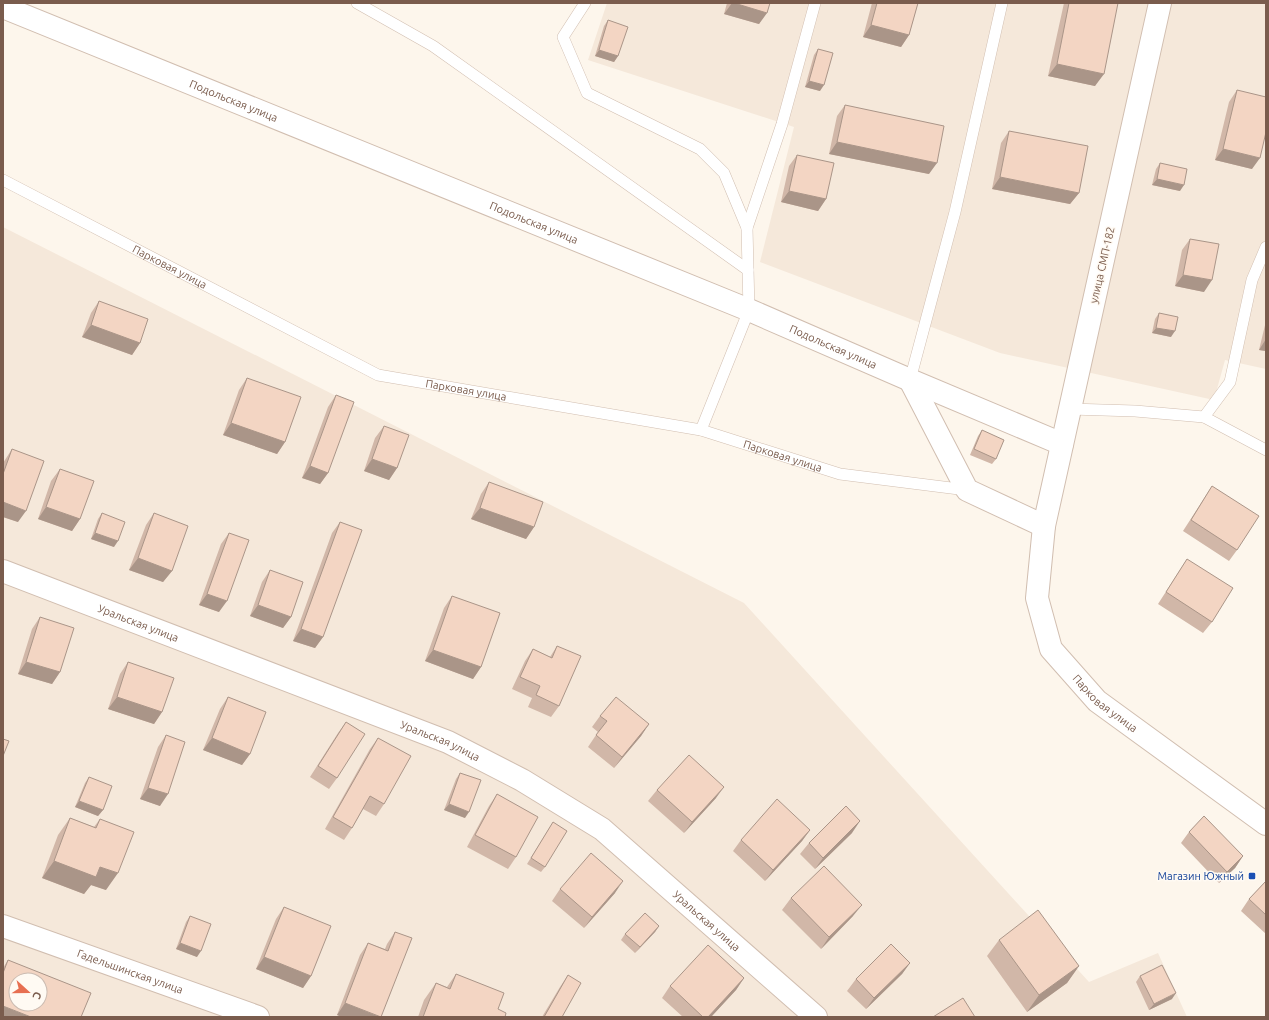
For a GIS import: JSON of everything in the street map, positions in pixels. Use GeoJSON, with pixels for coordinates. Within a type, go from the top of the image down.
{"type":"FeatureCollection","features":[{"type":"Feature","properties":{"kind":"street","name":"улица СМП-182"},"geometry":{"type":"LineString","coordinates":[[1044,526],[1160,3]]}},
{"type":"Feature","properties":{"kind":"street","name":"Подольская улица"},"geometry":{"type":"LineString","coordinates":[[3,7],[750,310],[1062,444]]}},
{"type":"Feature","properties":{"kind":"street"},"geometry":{"type":"LineString","coordinates":[[910,380],[967,490],[1044,526]]}},
{"type":"Feature","properties":{"kind":"street","name":"Парковая улица"},"geometry":{"type":"LineString","coordinates":[[1044,526],[1037,598],[1051,649],[1097,701],[1266,824]]}},
{"type":"Feature","properties":{"kind":"street","name":"Уральская улица"},"geometry":{"type":"LineString","coordinates":[[3,571],[448,742],[522,780],[602,828],[816,1017]]}},
{"type":"Feature","properties":{"kind":"street","name":"Гадельшинская улица"},"geometry":{"type":"LineString","coordinates":[[3,926],[258,1017]]}},
{"type":"Feature","properties":{"kind":"lane"},"geometry":{"type":"LineString","coordinates":[[358,3],[433,46],[748,270]]}},
{"type":"Feature","properties":{"kind":"lane"},"geometry":{"type":"LineString","coordinates":[[584,3],[563,37],[587,93],[700,149],[724,173],[747,228]]}},
{"type":"Feature","properties":{"kind":"lane"},"geometry":{"type":"LineString","coordinates":[[701,430],[750,310],[747,228],[782,124],[815,3]]}},
{"type":"Feature","properties":{"kind":"lane"},"geometry":{"type":"LineString","coordinates":[[910,380],[955,212],[1002,3]]}},
{"type":"Feature","properties":{"kind":"lane","name":"Парковая улица"},"geometry":{"type":"LineString","coordinates":[[3,180],[378,375],[701,430],[840,474],[967,490]]}},
{"type":"Feature","properties":{"kind":"lane"},"geometry":{"type":"LineString","coordinates":[[1204,417],[1230,382],[1252,280],[1266,247]]}},
{"type":"Feature","properties":{"kind":"lane"},"geometry":{"type":"LineString","coordinates":[[1070,409],[1135,411],[1204,417],[1266,450]]}},
{"type":"Feature","properties":{"kind":"shaded area"},"geometry":{"type":"Polygon","coordinates":[[[607,3],[1266,3],[1266,369],[1225,360],[1214,400],[1000,353],[760,262],[794,127],[588,60],[607,3]]]}},
{"type":"Feature","properties":{"kind":"shaded area"},"geometry":{"type":"Polygon","coordinates":[[[3,227],[744,603],[1089,982],[1158,953],[1187,1017],[3,1017],[3,227]]]}},
{"type":"Feature","properties":{"kind":"building"},"geometry":{"type":"Polygon","coordinates":[[[734,3],[770,3],[767,13],[734,3]]]}},
{"type":"Feature","properties":{"kind":"building"},"geometry":{"type":"Polygon","coordinates":[[[877,3],[918,3],[909,35],[871,25],[877,3]]]}},
{"type":"Feature","properties":{"kind":"building"},"geometry":{"type":"Polygon","coordinates":[[[1069,3],[1118,3],[1104,74],[1057,64],[1069,3]]]}},
{"type":"Feature","properties":{"kind":"building"},"geometry":{"type":"Polygon","coordinates":[[[608,20],[628,27],[618,56],[599,50],[608,20]]]}},
{"type":"Feature","properties":{"kind":"building"},"geometry":{"type":"Polygon","coordinates":[[[818,49],[833,53],[824,85],[809,81],[818,49]]]}},
{"type":"Feature","properties":{"kind":"building"},"geometry":{"type":"Polygon","coordinates":[[[1237,90],[1266,97],[1266,132],[1260,158],[1223,149],[1237,90]]]}},
{"type":"Feature","properties":{"kind":"building"},"geometry":{"type":"Polygon","coordinates":[[[845,105],[944,126],[937,163],[837,142],[845,105]]]}},
{"type":"Feature","properties":{"kind":"building"},"geometry":{"type":"Polygon","coordinates":[[[1009,131],[1088,146],[1079,193],[1000,177],[1009,131]]]}},
{"type":"Feature","properties":{"kind":"building"},"geometry":{"type":"Polygon","coordinates":[[[797,155],[834,163],[826,199],[789,191],[797,155]]]}},
{"type":"Feature","properties":{"kind":"building"},"geometry":{"type":"Polygon","coordinates":[[[1160,163],[1187,169],[1184,185],[1157,179],[1160,163]]]}},
{"type":"Feature","properties":{"kind":"building"},"geometry":{"type":"Polygon","coordinates":[[[1190,239],[1219,244],[1212,280],[1183,275],[1190,239]]]}},
{"type":"Feature","properties":{"kind":"building"},"geometry":{"type":"Polygon","coordinates":[[[99,301],[148,319],[140,343],[91,325],[99,301]]]}},
{"type":"Feature","properties":{"kind":"building"},"geometry":{"type":"Polygon","coordinates":[[[1159,313],[1178,317],[1175,331],[1156,328],[1159,313]]]}},
{"type":"Feature","properties":{"kind":"building"},"geometry":{"type":"Polygon","coordinates":[[[247,378],[301,397],[285,442],[231,423],[247,378]]]}},
{"type":"Feature","properties":{"kind":"building"},"geometry":{"type":"Polygon","coordinates":[[[336,395],[354,402],[328,473],[310,466],[336,395]]]}},
{"type":"Feature","properties":{"kind":"building"},"geometry":{"type":"Polygon","coordinates":[[[384,426],[409,435],[397,468],[372,459],[384,426]]]}},
{"type":"Feature","properties":{"kind":"building"},"geometry":{"type":"Polygon","coordinates":[[[982,430],[1004,440],[996,459],[974,449],[982,430]]]}},
{"type":"Feature","properties":{"kind":"building"},"geometry":{"type":"Polygon","coordinates":[[[12,449],[44,461],[26,511],[3,502],[3,474],[12,449]]]}},
{"type":"Feature","properties":{"kind":"building"},"geometry":{"type":"Polygon","coordinates":[[[60,469],[94,481],[80,519],[46,507],[60,469]]]}},
{"type":"Feature","properties":{"kind":"building"},"geometry":{"type":"Polygon","coordinates":[[[489,482],[543,502],[534,527],[480,508],[489,482]]]}},
{"type":"Feature","properties":{"kind":"building"},"geometry":{"type":"Polygon","coordinates":[[[1212,486],[1259,516],[1237,550],[1191,520],[1212,486]]]}},
{"type":"Feature","properties":{"kind":"building"},"geometry":{"type":"Polygon","coordinates":[[[102,513],[125,522],[118,541],[95,533],[102,513]]]}},
{"type":"Feature","properties":{"kind":"building"},"geometry":{"type":"Polygon","coordinates":[[[154,513],[188,526],[172,571],[138,558],[154,513]]]}},
{"type":"Feature","properties":{"kind":"building"},"geometry":{"type":"Polygon","coordinates":[[[340,522],[362,530],[323,637],[301,629],[340,522]]]}},
{"type":"Feature","properties":{"kind":"building"},"geometry":{"type":"Polygon","coordinates":[[[229,533],[249,540],[227,601],[207,594],[229,533]]]}},
{"type":"Feature","properties":{"kind":"building"},"geometry":{"type":"Polygon","coordinates":[[[1187,559],[1233,588],[1212,622],[1166,592],[1187,559]]]}},
{"type":"Feature","properties":{"kind":"building"},"geometry":{"type":"Polygon","coordinates":[[[270,570],[303,582],[291,617],[258,605],[270,570]]]}},
{"type":"Feature","properties":{"kind":"building"},"geometry":{"type":"Polygon","coordinates":[[[452,596],[500,613],[481,667],[433,650],[452,596]]]}},
{"type":"Feature","properties":{"kind":"building"},"geometry":{"type":"Polygon","coordinates":[[[40,617],[74,628],[60,672],[26,662],[40,617]]]}},
{"type":"Feature","properties":{"kind":"building"},"geometry":{"type":"Polygon","coordinates":[[[557,646],[581,656],[559,706],[536,695],[540,686],[520,677],[533,649],[552,658],[557,646]]]}},
{"type":"Feature","properties":{"kind":"building"},"geometry":{"type":"Polygon","coordinates":[[[128,662],[174,678],[162,712],[117,697],[128,662]]]}},
{"type":"Feature","properties":{"kind":"building"},"geometry":{"type":"Polygon","coordinates":[[[228,697],[266,712],[250,754],[212,738],[228,697]]]}},
{"type":"Feature","properties":{"kind":"building"},"geometry":{"type":"Polygon","coordinates":[[[616,697],[649,724],[622,757],[596,735],[607,721],[600,716],[616,697]]]}},
{"type":"Feature","properties":{"kind":"building"},"geometry":{"type":"Polygon","coordinates":[[[346,722],[365,734],[337,778],[318,766],[346,722]]]}},
{"type":"Feature","properties":{"kind":"building"},"geometry":{"type":"Polygon","coordinates":[[[166,735],[185,742],[168,794],[148,788],[166,735]]]}},
{"type":"Feature","properties":{"kind":"building"},"geometry":{"type":"Polygon","coordinates":[[[378,738],[411,756],[384,804],[370,796],[352,828],[333,817],[378,738]]]}},
{"type":"Feature","properties":{"kind":"building"},"geometry":{"type":"Polygon","coordinates":[[[3,739],[9,741],[3,756],[3,739]]]}},
{"type":"Feature","properties":{"kind":"building"},"geometry":{"type":"Polygon","coordinates":[[[689,755],[724,787],[692,822],[657,790],[689,755]]]}},
{"type":"Feature","properties":{"kind":"building"},"geometry":{"type":"Polygon","coordinates":[[[460,773],[481,780],[469,812],[449,804],[460,773]]]}},
{"type":"Feature","properties":{"kind":"building"},"geometry":{"type":"Polygon","coordinates":[[[89,777],[112,786],[103,810],[79,801],[89,777]]]}},
{"type":"Feature","properties":{"kind":"building"},"geometry":{"type":"Polygon","coordinates":[[[497,794],[538,817],[516,857],[475,835],[497,794]]]}},
{"type":"Feature","properties":{"kind":"building"},"geometry":{"type":"Polygon","coordinates":[[[777,799],[810,830],[773,870],[741,840],[777,799]]]}},
{"type":"Feature","properties":{"kind":"building"},"geometry":{"type":"Polygon","coordinates":[[[846,806],[860,821],[823,858],[809,843],[846,806]]]}},
{"type":"Feature","properties":{"kind":"building"},"geometry":{"type":"Polygon","coordinates":[[[1204,816],[1243,856],[1227,872],[1189,832],[1204,816]]]}},
{"type":"Feature","properties":{"kind":"building"},"geometry":{"type":"Polygon","coordinates":[[[70,818],[96,828],[100,819],[134,832],[118,873],[100,867],[96,877],[54,861],[70,818]]]}},
{"type":"Feature","properties":{"kind":"building"},"geometry":{"type":"Polygon","coordinates":[[[553,822],[567,831],[545,867],[531,858],[553,822]]]}},
{"type":"Feature","properties":{"kind":"building"},"geometry":{"type":"Polygon","coordinates":[[[591,853],[623,881],[592,917],[560,889],[591,853]]]}},
{"type":"Feature","properties":{"kind":"building"},"geometry":{"type":"Polygon","coordinates":[[[824,866],[862,905],[829,937],[791,898],[824,866]]]}},
{"type":"Feature","properties":{"kind":"building"},"geometry":{"type":"Polygon","coordinates":[[[1266,881],[1266,915],[1249,899],[1266,881]]]}},
{"type":"Feature","properties":{"kind":"building"},"geometry":{"type":"Polygon","coordinates":[[[284,907],[331,926],[311,976],[264,957],[284,907]]]}},
{"type":"Feature","properties":{"kind":"building"},"geometry":{"type":"Polygon","coordinates":[[[1038,910],[1079,966],[1039,995],[999,940],[1038,910]]]}},
{"type":"Feature","properties":{"kind":"building"},"geometry":{"type":"Polygon","coordinates":[[[645,913],[659,926],[640,947],[625,934],[645,913]]]}},
{"type":"Feature","properties":{"kind":"building"},"geometry":{"type":"Polygon","coordinates":[[[190,916],[211,924],[201,951],[180,943],[190,916]]]}},
{"type":"Feature","properties":{"kind":"building"},"geometry":{"type":"Polygon","coordinates":[[[395,932],[412,938],[381,1017],[345,1003],[368,943],[388,951],[395,932]]]}},
{"type":"Feature","properties":{"kind":"building"},"geometry":{"type":"Polygon","coordinates":[[[891,944],[910,963],[874,998],[856,979],[891,944]]]}},
{"type":"Feature","properties":{"kind":"building"},"geometry":{"type":"Polygon","coordinates":[[[708,945],[744,978],[708,1017],[703,1017],[670,986],[708,945]]]}},
{"type":"Feature","properties":{"kind":"building"},"geometry":{"type":"Polygon","coordinates":[[[8,960],[38,972],[8,972],[8,1008],[3,1006],[3,973],[8,960]]]}},
{"type":"Feature","properties":{"kind":"building"},"geometry":{"type":"Polygon","coordinates":[[[1162,965],[1176,993],[1154,1004],[1140,976],[1162,965]]]}},
{"type":"Feature","properties":{"kind":"building"},"geometry":{"type":"Polygon","coordinates":[[[456,974],[504,993],[498,1009],[506,1013],[505,1017],[423,1017],[436,983],[450,989],[456,974]]]}},
{"type":"Feature","properties":{"kind":"building"},"geometry":{"type":"Polygon","coordinates":[[[568,975],[581,983],[562,1017],[544,1017],[568,975]]]}},
{"type":"Feature","properties":{"kind":"building"},"geometry":{"type":"Polygon","coordinates":[[[48,976],[91,993],[81,1017],[31,1017],[18,1012],[48,1012],[48,976]]]}},
{"type":"Feature","properties":{"kind":"building"},"geometry":{"type":"Polygon","coordinates":[[[963,998],[975,1017],[933,1017],[963,998]]]}},
{"type":"Feature","properties":{"kind":"place","name":"Магазин Южный"},"geometry":{"type":"Point","coordinates":[1252,876]}}]}
